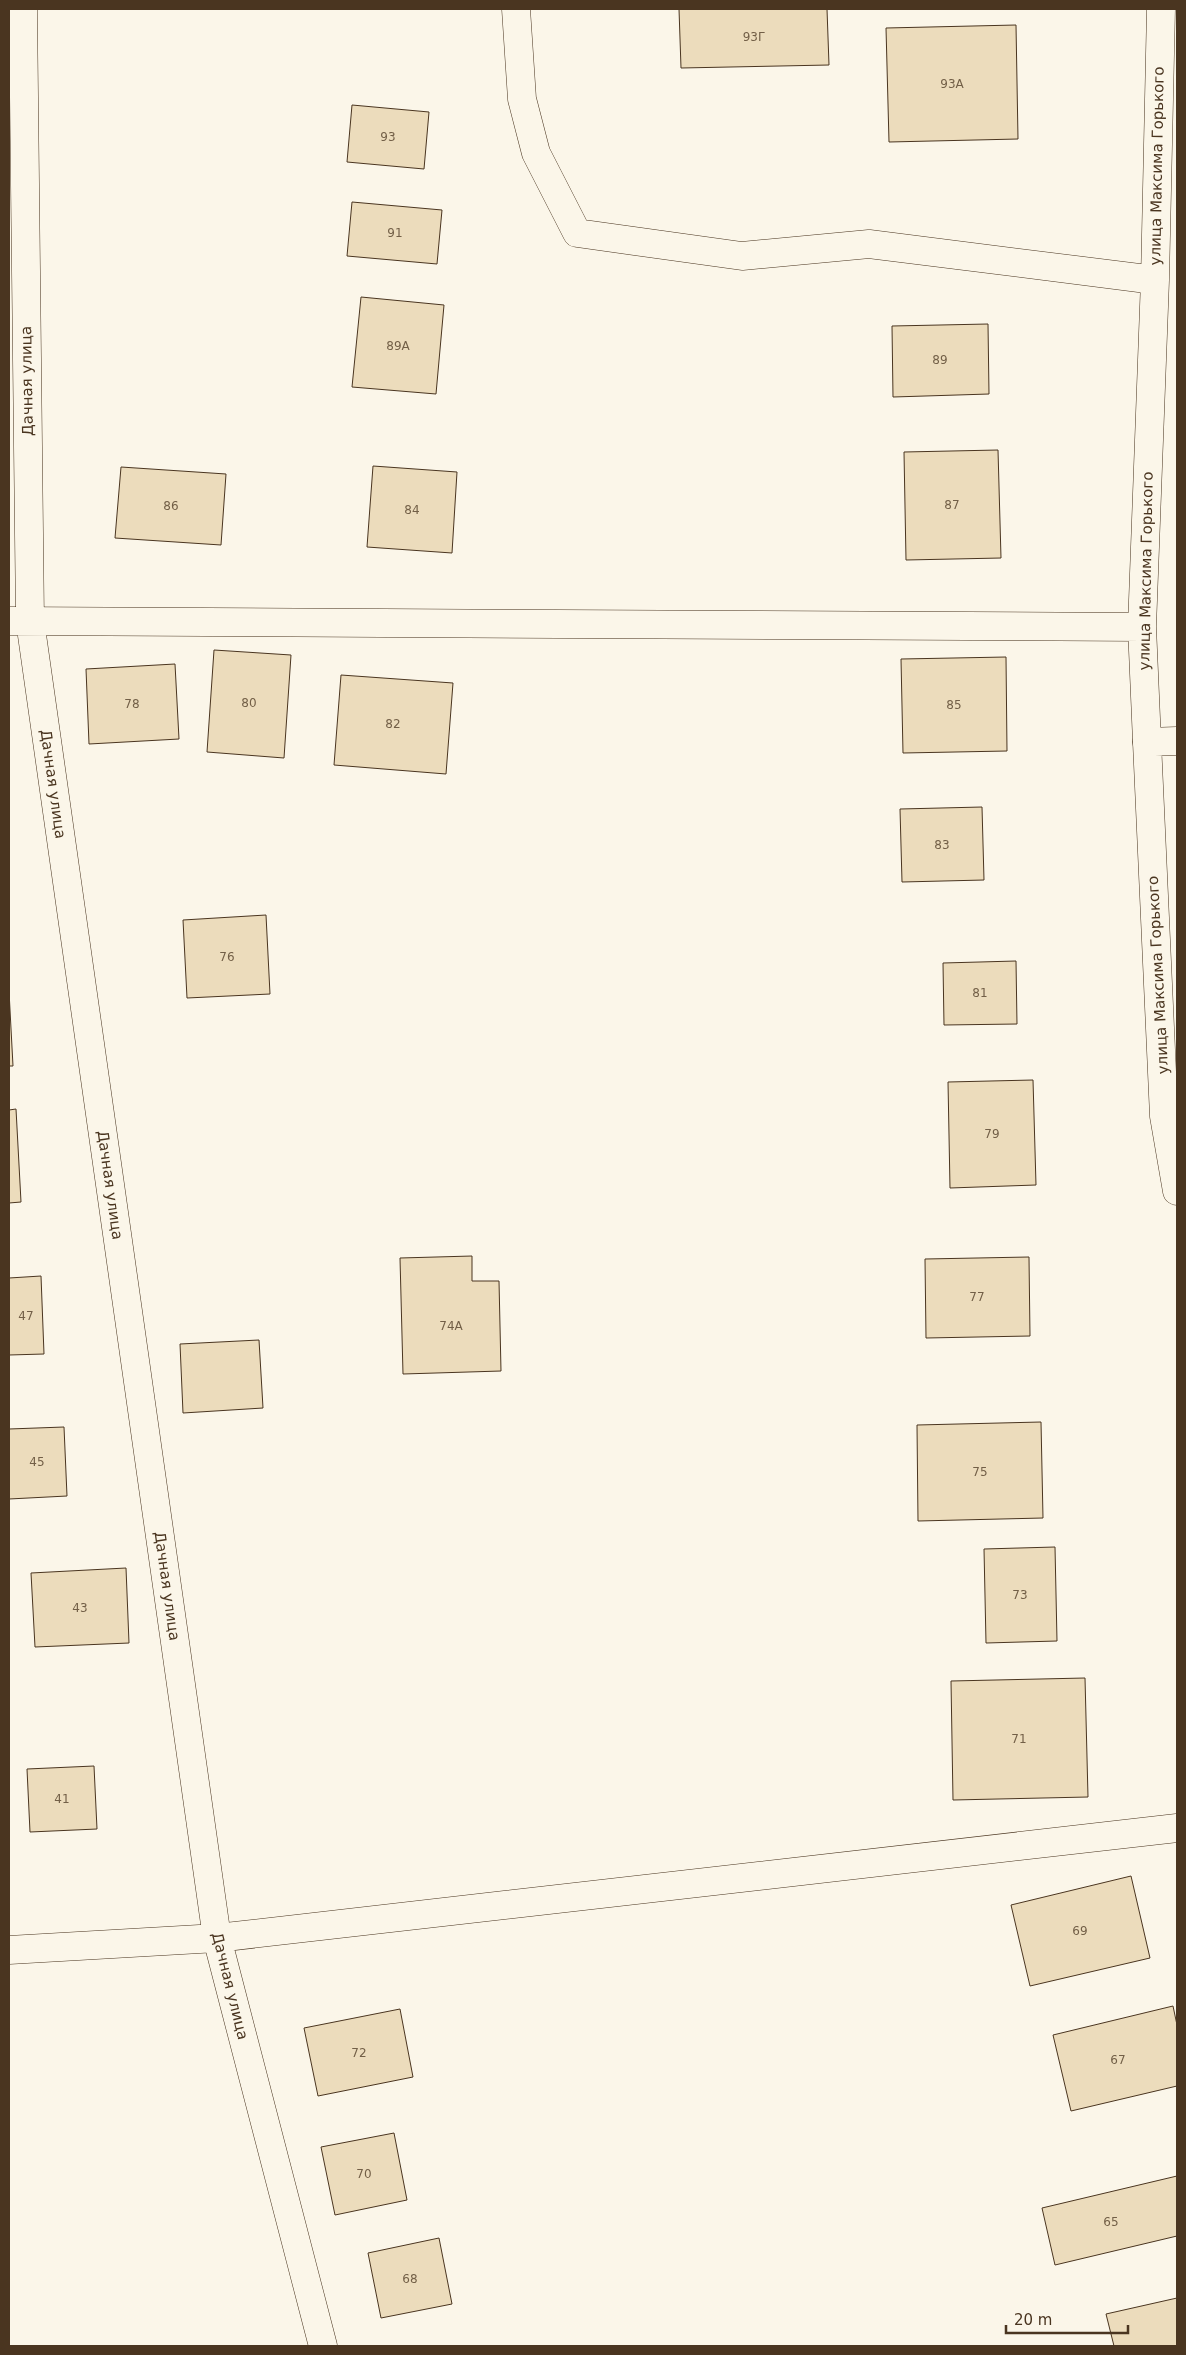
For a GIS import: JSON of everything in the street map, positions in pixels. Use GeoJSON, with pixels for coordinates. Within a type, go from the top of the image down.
{"type":"FeatureCollection","features":[{"type":"Feature","properties":{"kind":"street","name":"Дачная улица"},"geometry":{"type":"LineString","coordinates":[[24,9],[19,621],[217,1938],[323,2346]]}},
{"type":"Feature","properties":{"kind":"street"},"geometry":{"type":"LineString","coordinates":[[516,9],[522,99],[536,153],[577,233],[742,256],[869,244],[1155,280]]}},
{"type":"Feature","properties":{"kind":"street","name":"улица Максима Горького"},"geometry":{"type":"LineString","coordinates":[[1161,9],[1155,280],[1142,627],[1164,1116],[1177,1191]]}},
{"type":"Feature","properties":{"kind":"street"},"geometry":{"type":"LineString","coordinates":[[19,621],[1142,627]]}},
{"type":"Feature","properties":{"kind":"street"},"geometry":{"type":"LineString","coordinates":[[1147,742],[1177,741]]}},
{"type":"Feature","properties":{"kind":"street"},"geometry":{"type":"LineString","coordinates":[[9,1950],[217,1938],[1177,1828]]}},
{"type":"Feature","properties":{"kind":"building"},"geometry":{"type":"Polygon","coordinates":[[[679,9],[827,9],[829,65],[681,68],[679,9]]]}},
{"type":"Feature","properties":{"kind":"building"},"geometry":{"type":"Polygon","coordinates":[[[1016,25],[1018,139],[889,142],[886,28],[1016,25]]]}},
{"type":"Feature","properties":{"kind":"building"},"geometry":{"type":"Polygon","coordinates":[[[352,105],[429,112],[424,169],[347,162],[352,105]]]}},
{"type":"Feature","properties":{"kind":"building"},"geometry":{"type":"Polygon","coordinates":[[[352,202],[442,210],[437,264],[347,256],[352,202]]]}},
{"type":"Feature","properties":{"kind":"building"},"geometry":{"type":"Polygon","coordinates":[[[361,297],[444,305],[436,394],[352,387],[361,297]]]}},
{"type":"Feature","properties":{"kind":"building"},"geometry":{"type":"Polygon","coordinates":[[[988,324],[989,394],[893,397],[892,326],[988,324]]]}},
{"type":"Feature","properties":{"kind":"building"},"geometry":{"type":"Polygon","coordinates":[[[998,450],[1001,558],[906,560],[904,452],[998,450]]]}},
{"type":"Feature","properties":{"kind":"building"},"geometry":{"type":"Polygon","coordinates":[[[373,466],[457,472],[452,553],[367,547],[373,466]]]}},
{"type":"Feature","properties":{"kind":"building"},"geometry":{"type":"Polygon","coordinates":[[[121,467],[226,474],[221,545],[115,538],[121,467]]]}},
{"type":"Feature","properties":{"kind":"building"},"geometry":{"type":"Polygon","coordinates":[[[214,650],[291,655],[284,758],[207,752],[214,650]]]}},
{"type":"Feature","properties":{"kind":"building"},"geometry":{"type":"Polygon","coordinates":[[[1006,657],[1007,751],[903,753],[901,659],[1006,657]]]}},
{"type":"Feature","properties":{"kind":"building"},"geometry":{"type":"Polygon","coordinates":[[[175,664],[179,739],[89,744],[86,669],[175,664]]]}},
{"type":"Feature","properties":{"kind":"building"},"geometry":{"type":"Polygon","coordinates":[[[341,675],[453,683],[446,774],[334,765],[341,675]]]}},
{"type":"Feature","properties":{"kind":"building"},"geometry":{"type":"Polygon","coordinates":[[[982,807],[984,880],[902,882],[900,809],[982,807]]]}},
{"type":"Feature","properties":{"kind":"building"},"geometry":{"type":"Polygon","coordinates":[[[266,915],[270,994],[187,998],[183,920],[266,915]]]}},
{"type":"Feature","properties":{"kind":"building"},"geometry":{"type":"Polygon","coordinates":[[[1016,961],[1017,1024],[944,1025],[943,963],[1016,961]]]}},
{"type":"Feature","properties":{"kind":"building"},"geometry":{"type":"Polygon","coordinates":[[[9,991],[13,1066],[9,1066],[9,991]]]}},
{"type":"Feature","properties":{"kind":"building"},"geometry":{"type":"Polygon","coordinates":[[[1033,1080],[1036,1185],[950,1188],[948,1082],[1033,1080]]]}},
{"type":"Feature","properties":{"kind":"building"},"geometry":{"type":"Polygon","coordinates":[[[16,1109],[21,1202],[9,1203],[9,1110],[16,1109]]]}},
{"type":"Feature","properties":{"kind":"building"},"geometry":{"type":"Polygon","coordinates":[[[472,1256],[472,1281],[499,1281],[501,1371],[403,1374],[400,1258],[472,1256]]]}},
{"type":"Feature","properties":{"kind":"building"},"geometry":{"type":"Polygon","coordinates":[[[1029,1257],[1030,1336],[926,1338],[925,1259],[1029,1257]]]}},
{"type":"Feature","properties":{"kind":"building"},"geometry":{"type":"Polygon","coordinates":[[[41,1276],[44,1354],[9,1355],[9,1278],[41,1276]]]}},
{"type":"Feature","properties":{"kind":"building"},"geometry":{"type":"Polygon","coordinates":[[[259,1340],[263,1408],[183,1413],[180,1344],[259,1340]]]}},
{"type":"Feature","properties":{"kind":"building"},"geometry":{"type":"Polygon","coordinates":[[[1041,1422],[1043,1518],[918,1521],[917,1425],[1041,1422]]]}},
{"type":"Feature","properties":{"kind":"building"},"geometry":{"type":"Polygon","coordinates":[[[64,1427],[67,1496],[9,1499],[9,1429],[64,1427]]]}},
{"type":"Feature","properties":{"kind":"building"},"geometry":{"type":"Polygon","coordinates":[[[1055,1547],[1057,1641],[986,1643],[984,1549],[1055,1547]]]}},
{"type":"Feature","properties":{"kind":"building"},"geometry":{"type":"Polygon","coordinates":[[[126,1568],[129,1643],[35,1647],[31,1573],[126,1568]]]}},
{"type":"Feature","properties":{"kind":"building"},"geometry":{"type":"Polygon","coordinates":[[[1085,1678],[1088,1797],[953,1800],[951,1681],[1085,1678]]]}},
{"type":"Feature","properties":{"kind":"building"},"geometry":{"type":"Polygon","coordinates":[[[94,1766],[97,1829],[30,1832],[27,1769],[94,1766]]]}},
{"type":"Feature","properties":{"kind":"building"},"geometry":{"type":"Polygon","coordinates":[[[1131,1876],[1150,1958],[1030,1986],[1011,1905],[1131,1876]]]}},
{"type":"Feature","properties":{"kind":"building"},"geometry":{"type":"Polygon","coordinates":[[[1173,2006],[1177,2025],[1177,2086],[1071,2111],[1053,2035],[1173,2006]]]}},
{"type":"Feature","properties":{"kind":"building"},"geometry":{"type":"Polygon","coordinates":[[[400,2009],[413,2077],[318,2096],[304,2028],[400,2009]]]}},
{"type":"Feature","properties":{"kind":"building"},"geometry":{"type":"Polygon","coordinates":[[[394,2133],[407,2200],[335,2215],[321,2147],[394,2133]]]}},
{"type":"Feature","properties":{"kind":"building"},"geometry":{"type":"Polygon","coordinates":[[[1177,2176],[1177,2236],[1055,2265],[1042,2208],[1177,2176]]]}},
{"type":"Feature","properties":{"kind":"building"},"geometry":{"type":"Polygon","coordinates":[[[439,2238],[452,2304],[381,2318],[368,2253],[439,2238]]]}},
{"type":"Feature","properties":{"kind":"building"},"geometry":{"type":"Polygon","coordinates":[[[1177,2298],[1177,2346],[1114,2346],[1106,2314],[1177,2298]]]}}]}
